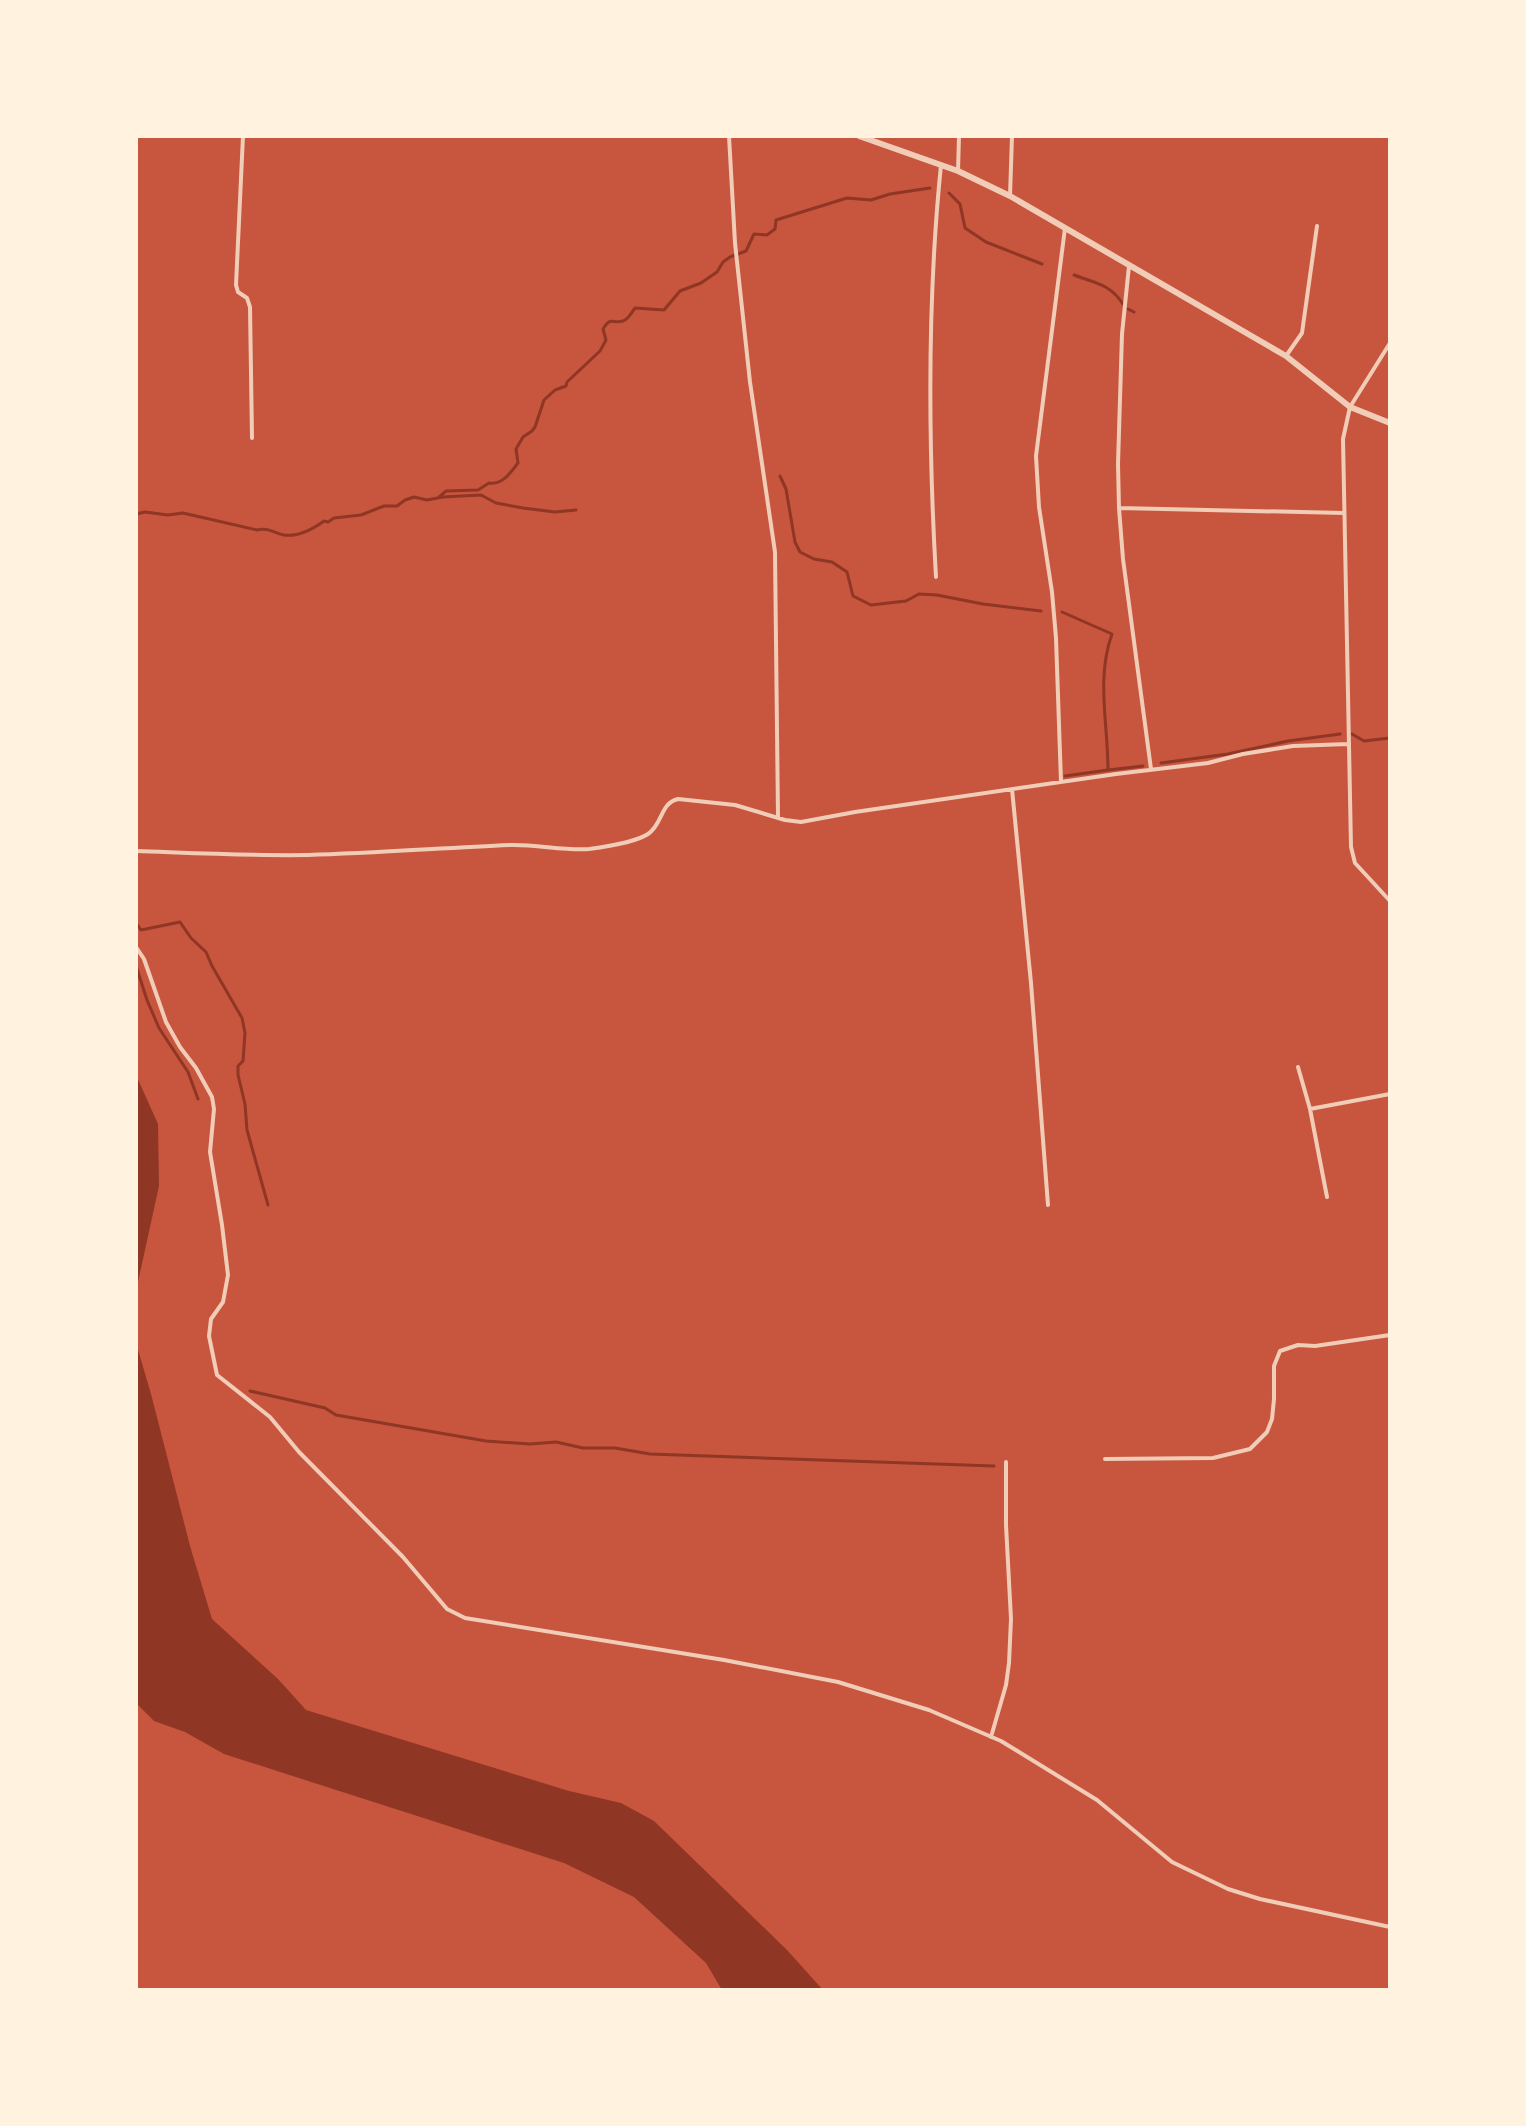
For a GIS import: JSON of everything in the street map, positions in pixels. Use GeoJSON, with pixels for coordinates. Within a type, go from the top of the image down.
{"type":"FeatureCollection","features":[{"type":"Feature","properties":{"kind":"street"},"geometry":{"type":"LineString","coordinates":[[243,136],[236,285],[250,307],[252,438]]}},
{"type":"Feature","properties":{"kind":"street"},"geometry":{"type":"LineString","coordinates":[[729,136],[735,243],[750,382],[775,552],[778,817]]}},
{"type":"Feature","properties":{"kind":"street"},"geometry":{"type":"LineString","coordinates":[[859,136],[958,171],[1010,196],[1286,356],[1350,407],[1390,423]]}},
{"type":"Feature","properties":{"kind":"street"},"geometry":{"type":"LineString","coordinates":[[958,171],[959,136]]}},
{"type":"Feature","properties":{"kind":"street"},"geometry":{"type":"LineString","coordinates":[[1010,196],[1012,136]]}},
{"type":"Feature","properties":{"kind":"street"},"geometry":{"type":"LineString","coordinates":[[936,577],[929,352],[941,165]]}},
{"type":"Feature","properties":{"kind":"street"},"geometry":{"type":"LineString","coordinates":[[1286,356],[1302,333],[1317,226]]}},
{"type":"Feature","properties":{"kind":"street"},"geometry":{"type":"LineString","coordinates":[[1061,782],[1056,638],[1039,507],[1036,456],[1065,227]]}},
{"type":"Feature","properties":{"kind":"street"},"geometry":{"type":"LineString","coordinates":[[1129,264],[1122,334],[1119,508],[1151,769]]}},
{"type":"Feature","properties":{"kind":"street"},"geometry":{"type":"LineString","coordinates":[[1390,343],[1350,407],[1343,439],[1351,847],[1355,863],[1390,901]]}},
{"type":"Feature","properties":{"kind":"street"},"geometry":{"type":"LineString","coordinates":[[1119,508],[1345,513]]}},
{"type":"Feature","properties":{"kind":"street"},"geometry":{"type":"LineString","coordinates":[[136,851],[308,855],[525,844],[587,849],[649,834],[665,807],[670,801],[678,799],[735,805],[801,822],[1208,763],[1293,746],[1348,744]]}},
{"type":"Feature","properties":{"kind":"street"},"geometry":{"type":"LineString","coordinates":[[1012,789],[1048,1205]]}},
{"type":"Feature","properties":{"kind":"street"},"geometry":{"type":"LineString","coordinates":[[136,947],[144,959],[166,1022],[212,1097],[214,1109],[210,1152],[228,1275],[223,1302],[211,1319],[209,1336],[217,1375],[270,1417],[299,1452],[403,1557],[447,1609],[465,1618],[724,1660],[838,1682],[929,1710],[1001,1741],[1097,1800],[1172,1862],[1228,1889],[1260,1899],[1390,1927]]}},
{"type":"Feature","properties":{"kind":"street"},"geometry":{"type":"LineString","coordinates":[[1298,1067],[1310,1109],[1327,1197]]}},
{"type":"Feature","properties":{"kind":"street"},"geometry":{"type":"LineString","coordinates":[[1310,1109],[1390,1094]]}},
{"type":"Feature","properties":{"kind":"street"},"geometry":{"type":"LineString","coordinates":[[1105,1459],[1192,1459],[1250,1449],[1267,1432],[1272,1419],[1274,1366],[1280,1351],[1298,1345],[1315,1346],[1390,1335]]}},
{"type":"Feature","properties":{"kind":"street"},"geometry":{"type":"LineString","coordinates":[[991,1737],[1006,1685],[1010,1648],[1006,1462]]}},
{"type":"Feature","properties":{"kind":"shaded area"},"geometry":{"type":"Polygon","coordinates":[[[136,1075],[158,1124],[159,1186],[136,1291],[136,1075]]]}},
{"type":"Feature","properties":{"kind":"shaded area"},"geometry":{"type":"Polygon","coordinates":[[[136,1343],[212,1619],[278,1679],[306,1710],[569,1791],[621,1803],[654,1821],[787,1950],[823,1990],[722,1990],[706,1963],[634,1897],[564,1863],[224,1754],[185,1732],[154,1721],[136,1703],[136,1343]]]}},
{"type":"Feature","properties":{"kind":"waterway"},"geometry":{"type":"LineString","coordinates":[[438,498],[446,491],[478,490],[509,474],[518,463],[516,449],[523,437],[535,427],[544,400],[555,390],[566,386],[600,351],[606,340],[603,329],[608,323],[625,320],[635,308],[664,310],[680,291],[701,283],[717,272],[730,257],[746,251],[754,234],[767,235],[775,229],[776,220],[847,198],[871,200],[930,188]]}},
{"type":"Feature","properties":{"kind":"waterway"},"geometry":{"type":"LineString","coordinates":[[949,193],[960,204],[965,228],[986,242],[1042,264]]}},
{"type":"Feature","properties":{"kind":"waterway"},"geometry":{"type":"LineString","coordinates":[[1074,275],[1107,288],[1123,304]]}},
{"type":"Feature","properties":{"kind":"waterway"},"geometry":{"type":"LineString","coordinates":[[1128,309],[1134,312]]}},
{"type":"Feature","properties":{"kind":"waterway"},"geometry":{"type":"LineString","coordinates":[[780,476],[786,489],[795,542],[800,552],[814,559],[832,562],[847,572],[853,596],[871,605],[906,601],[919,594],[937,595],[1041,611]]}},
{"type":"Feature","properties":{"kind":"waterway"},"geometry":{"type":"LineString","coordinates":[[136,514],[183,513],[257,530],[295,535],[324,521],[361,515],[384,506],[397,506],[414,497],[427,500],[481,495],[496,503],[523,508],[555,512],[576,510]]}},
{"type":"Feature","properties":{"kind":"waterway"},"geometry":{"type":"LineString","coordinates":[[1062,612],[1112,634],[1104,684],[1108,770],[1143,766]]}},
{"type":"Feature","properties":{"kind":"waterway"},"geometry":{"type":"LineString","coordinates":[[1161,763],[1340,734]]}},
{"type":"Feature","properties":{"kind":"waterway"},"geometry":{"type":"LineString","coordinates":[[1352,734],[1364,741],[1390,738]]}},
{"type":"Feature","properties":{"kind":"waterway"},"geometry":{"type":"LineString","coordinates":[[1065,776],[1108,770]]}},
{"type":"Feature","properties":{"kind":"waterway"},"geometry":{"type":"LineString","coordinates":[[136,923],[141,930],[180,922],[206,952],[242,1018],[245,1033],[243,1061],[238,1066],[238,1075],[247,1130],[268,1205]]}},
{"type":"Feature","properties":{"kind":"waterway"},"geometry":{"type":"LineString","coordinates":[[136,966],[159,1028],[188,1072],[198,1099]]}},
{"type":"Feature","properties":{"kind":"waterway"},"geometry":{"type":"LineString","coordinates":[[250,1391],[325,1408],[336,1415],[486,1441],[556,1442],[583,1448],[615,1448],[650,1454],[994,1466]]}}]}
